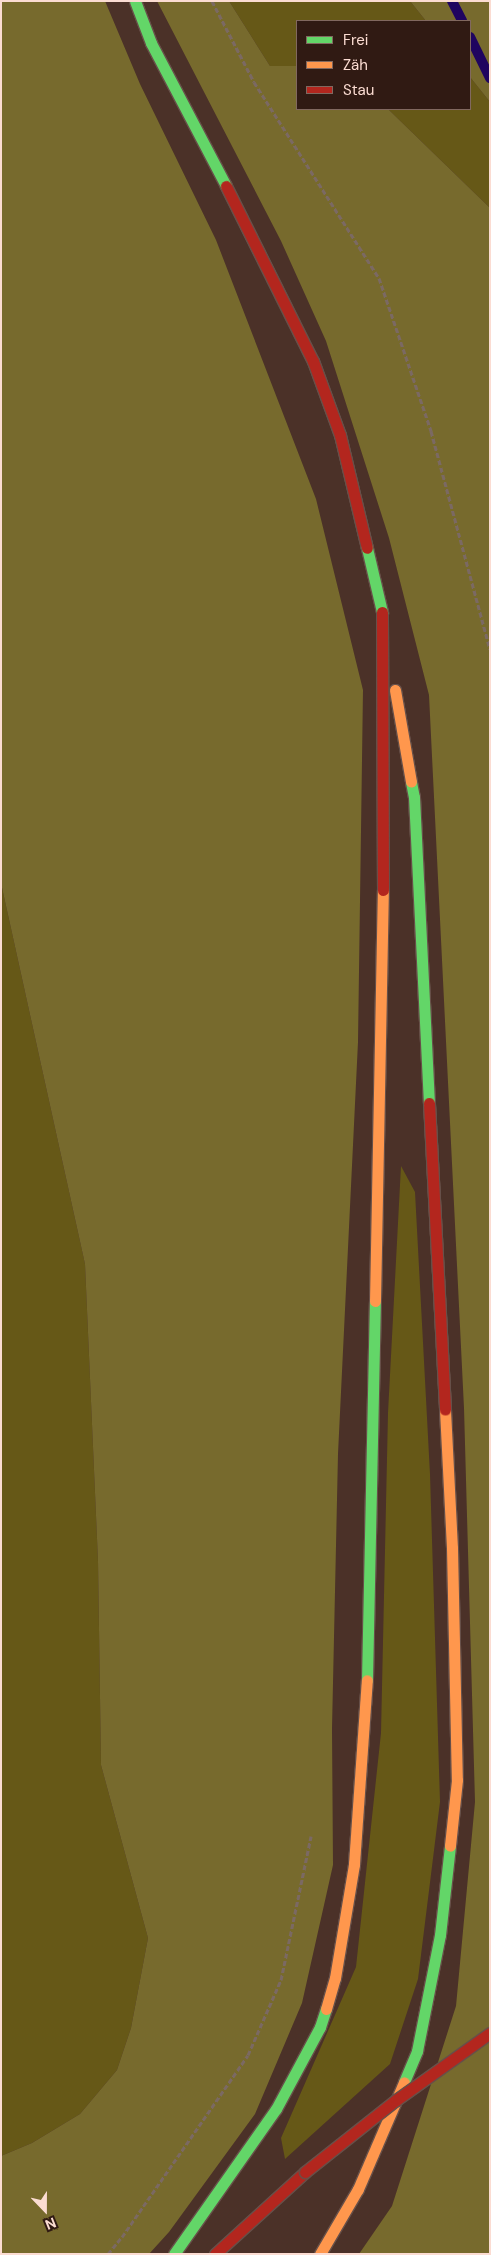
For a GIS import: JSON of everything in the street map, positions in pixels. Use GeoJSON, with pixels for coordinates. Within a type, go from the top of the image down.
{"type":"FeatureCollection","features":[{"type":"Feature","properties":{"kind":"main road"},"geometry":{"type":"LineString","coordinates":[[135,1],[151,43],[256,244],[313,361],[340,435],[382,612],[415,806],[452,1548],[457,1780],[440,1935],[417,2051],[358,2189],[320,2254]]}},
{"type":"Feature","properties":{"kind":"main road"},"geometry":{"type":"LineString","coordinates":[[174,2254],[276,2109],[320,2027],[335,1978],[354,1864],[367,1688],[384,817],[382,612]]}},
{"type":"Feature","properties":{"kind":"main road"},"geometry":{"type":"LineString","coordinates":[[215,2254],[305,2172],[396,2100],[490,2033]]}},
{"type":"Feature","properties":{"kind":"path"},"geometry":{"type":"LineString","coordinates":[[212,1],[254,82],[379,278],[431,431],[490,649]]}},
{"type":"Feature","properties":{"kind":"path"},"geometry":{"type":"LineString","coordinates":[[108,2254],[122,2238],[248,2055],[281,1980],[311,1836]]}},
{"type":"Feature","properties":{"kind":"shaded area"},"geometry":{"type":"Polygon","coordinates":[[[1,1],[105,1],[140,84],[216,240],[316,499],[363,690],[358,1042],[338,1454],[332,1729],[333,1865],[302,2003],[255,2114],[169,2232],[149,2254],[1,2254],[1,2156],[32,2143],[80,2114],[117,2070],[131,2028],[148,1938],[101,1765],[98,1561],[85,1264],[1,883],[1,1]]]}},
{"type":"Feature","properties":{"kind":"shaded area"},"geometry":{"type":"Polygon","coordinates":[[[157,1],[229,1],[270,66],[296,66],[296,110],[389,110],[490,208],[490,2254],[359,2254],[392,2206],[456,2006],[475,1802],[464,1408],[429,695],[389,538],[326,341],[281,241],[157,1]]]}},
{"type":"Feature","properties":{"kind":"shaded area"},"geometry":{"type":"Polygon","coordinates":[[[229,1],[410,1],[425,20],[296,20],[296,66],[270,66],[229,1]]]}},
{"type":"Feature","properties":{"kind":"shaded area"},"geometry":{"type":"Polygon","coordinates":[[[410,1],[490,1],[490,102],[471,78],[471,20],[425,20],[410,1]]]}},
{"type":"Feature","properties":{"kind":"shaded area"},"geometry":{"type":"Polygon","coordinates":[[[471,78],[490,102],[490,208],[389,110],[471,110],[471,78]]]}},
{"type":"Feature","properties":{"kind":"shaded area"},"geometry":{"type":"Polygon","coordinates":[[[1,883],[85,1264],[98,1561],[101,1765],[148,1938],[131,2028],[117,2070],[80,2114],[32,2143],[1,2156],[1,883]]]}},
{"type":"Feature","properties":{"kind":"shaded area"},"geometry":{"type":"Polygon","coordinates":[[[401,1166],[415,1192],[430,1474],[440,1802],[418,1979],[390,2064],[285,2159],[281,2138],[356,1967],[381,1733],[388,1413],[401,1166]]]}},
{"type":"Feature","properties":{"kind":"waterway"},"geometry":{"type":"LineString","coordinates":[[452,1],[462,20]]}},
{"type":"Feature","properties":{"kind":"waterway"},"geometry":{"type":"LineString","coordinates":[[471,39],[490,78]]}},
{"type":"Feature","properties":{"kind":"traffic: fast"},"geometry":{"type":"LineString","coordinates":[[135,1],[151,43],[226,186]]}},
{"type":"Feature","properties":{"kind":"traffic: fast"},"geometry":{"type":"LineString","coordinates":[[367,548],[382,612]]}},
{"type":"Feature","properties":{"kind":"traffic: fast"},"geometry":{"type":"LineString","coordinates":[[411,782],[414,797],[429,1103]]}},
{"type":"Feature","properties":{"kind":"traffic: fast"},"geometry":{"type":"LineString","coordinates":[[367,1680],[375,1301]]}},
{"type":"Feature","properties":{"kind":"traffic: fast"},"geometry":{"type":"LineString","coordinates":[[404,2082],[417,2051],[440,1935],[450,1846]]}},
{"type":"Feature","properties":{"kind":"traffic: fast"},"geometry":{"type":"LineString","coordinates":[[174,2254],[276,2109],[320,2027],[326,2009]]}},
{"type":"Feature","properties":{"kind":"traffic: slow"},"geometry":{"type":"LineString","coordinates":[[395,690],[411,782]]}},
{"type":"Feature","properties":{"kind":"traffic: slow"},"geometry":{"type":"LineString","coordinates":[[375,1301],[383,890]]}},
{"type":"Feature","properties":{"kind":"traffic: slow"},"geometry":{"type":"LineString","coordinates":[[445,1410],[452,1548],[457,1780],[450,1846]]}},
{"type":"Feature","properties":{"kind":"traffic: slow"},"geometry":{"type":"LineString","coordinates":[[326,2009],[335,1978],[354,1864],[367,1680]]}},
{"type":"Feature","properties":{"kind":"traffic: slow"},"geometry":{"type":"LineString","coordinates":[[320,2254],[358,2189],[404,2082]]}},
{"type":"Feature","properties":{"kind":"traffic: jam"},"geometry":{"type":"LineString","coordinates":[[226,186],[313,361],[340,435],[367,548]]}},
{"type":"Feature","properties":{"kind":"traffic: jam"},"geometry":{"type":"LineString","coordinates":[[382,612],[383,890]]}},
{"type":"Feature","properties":{"kind":"traffic: jam"},"geometry":{"type":"LineString","coordinates":[[429,1103],[445,1410]]}},
{"type":"Feature","properties":{"kind":"traffic: jam"},"geometry":{"type":"LineString","coordinates":[[305,2172],[396,2100],[490,2033]]}},
{"type":"Feature","properties":{"kind":"traffic: jam"},"geometry":{"type":"LineString","coordinates":[[215,2254],[305,2172]]}}]}
